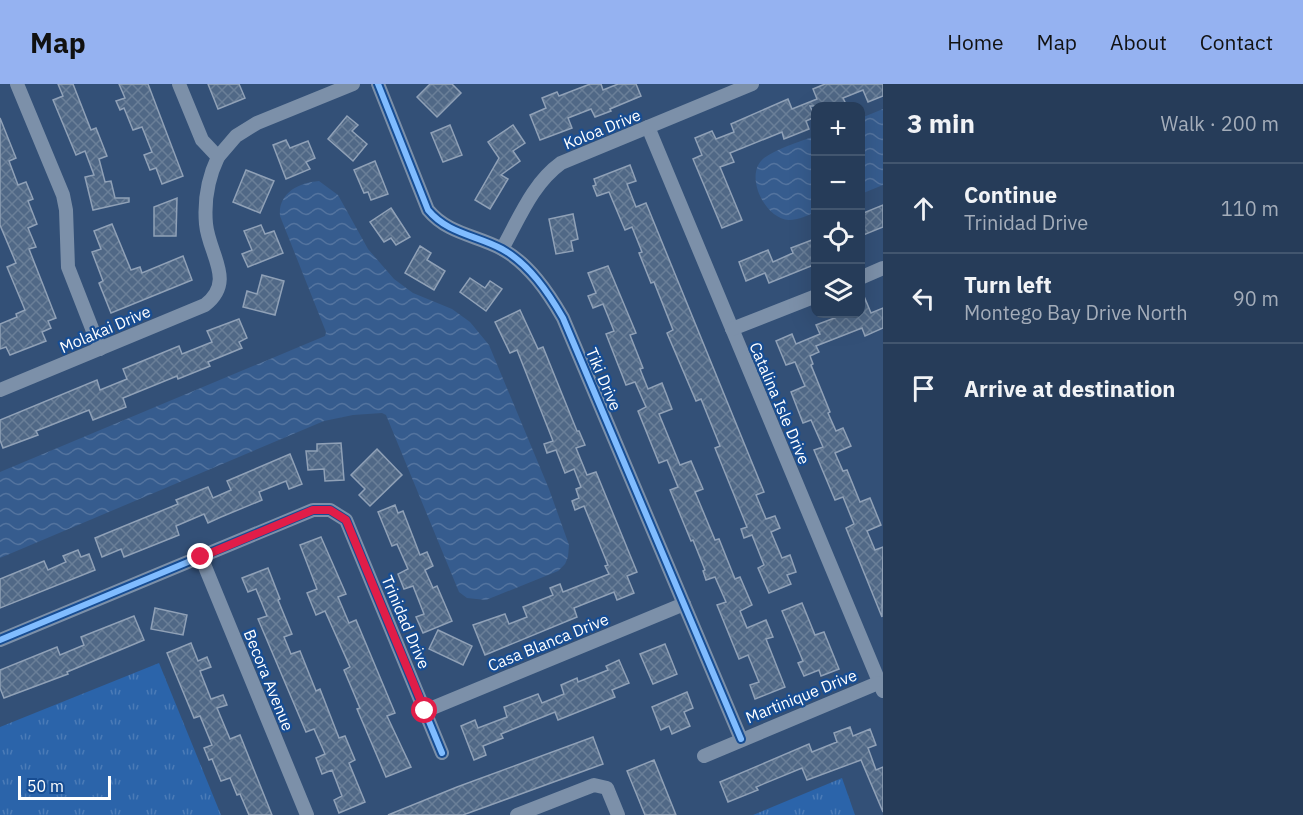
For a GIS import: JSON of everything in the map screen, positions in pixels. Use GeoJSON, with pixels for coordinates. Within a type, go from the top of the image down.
{"type":"FeatureCollection","features":[{"type":"Feature","properties":{"kind":"street"},"geometry":{"type":"LineString","coordinates":[[17,84],[63,195],[66,210],[68,267],[100,349]]}},
{"type":"Feature","properties":{"kind":"street"},"geometry":{"type":"LineString","coordinates":[[179,84],[202,140],[218,157],[236,136],[257,123],[353,84]]}},
{"type":"Feature","properties":{"kind":"street","name":"Tiki Drive"},"geometry":{"type":"LineString","coordinates":[[378,84],[428,210],[439,223],[501,249],[520,261],[537,279],[563,318],[741,739]]}},
{"type":"Feature","properties":{"kind":"street","name":"Koloa Drive"},"geometry":{"type":"LineString","coordinates":[[501,249],[536,188],[549,172],[561,163],[752,84]]}},
{"type":"Feature","properties":{"kind":"street","name":"Catalina Isle Drive"},"geometry":{"type":"LineString","coordinates":[[648,127],[881,687]]}},
{"type":"Feature","properties":{"kind":"street","name":"Molakai Drive"},"geometry":{"type":"LineString","coordinates":[[0,390],[206,305],[214,298],[221,281],[206,225],[209,177],[218,157]]}},
{"type":"Feature","properties":{"kind":"street"},"geometry":{"type":"LineString","coordinates":[[865,276],[883,268]]}},
{"type":"Feature","properties":{"kind":"street"},"geometry":{"type":"LineString","coordinates":[[732,329],[811,298]]}},
{"type":"Feature","properties":{"kind":"street","name":"Trinidad Drive"},"geometry":{"type":"LineString","coordinates":[[201,557],[313,510],[330,510],[346,520],[442,753]]}},
{"type":"Feature","properties":{"kind":"street"},"geometry":{"type":"LineString","coordinates":[[0,639],[201,557]]}},
{"type":"Feature","properties":{"kind":"street","name":"Becora Avenue"},"geometry":{"type":"LineString","coordinates":[[201,557],[307,815]]}},
{"type":"Feature","properties":{"kind":"street","name":"Casa Blanca Drive"},"geometry":{"type":"LineString","coordinates":[[425,711],[684,604]]}},
{"type":"Feature","properties":{"kind":"street","name":"Martinique Drive"},"geometry":{"type":"LineString","coordinates":[[704,756],[741,739],[881,687]]}},
{"type":"Feature","properties":{"kind":"street"},"geometry":{"type":"LineString","coordinates":[[516,815],[594,785],[608,788],[618,815]]}},
{"type":"Feature","properties":{"kind":"green space"},"geometry":{"type":"Polygon","coordinates":[[[159,663],[221,815],[0,815],[0,727],[159,663]]]}},
{"type":"Feature","properties":{"kind":"green space"},"geometry":{"type":"Polygon","coordinates":[[[842,778],[855,815],[753,815],[842,778]]]}},
{"type":"Feature","properties":{"kind":"water"},"geometry":{"type":"Polygon","coordinates":[[[883,109],[883,185],[865,192],[865,156],[865,116],[883,109]]]}},
{"type":"Feature","properties":{"kind":"water"},"geometry":{"type":"Polygon","coordinates":[[[811,138],[811,214],[789,220],[780,218],[765,204],[756,185],[756,175],[758,166],[764,158],[811,138]]]}},
{"type":"Feature","properties":{"kind":"water"},"geometry":{"type":"Polygon","coordinates":[[[319,181],[338,195],[368,249],[394,279],[413,293],[452,309],[470,322],[489,345],[549,489],[569,545],[565,564],[558,571],[486,600],[467,598],[459,592],[386,415],[382,413],[353,415],[324,421],[0,558],[0,472],[325,336],[326,332],[280,216],[282,201],[286,195],[304,184],[319,181]]]}},
{"type":"Feature","properties":{"kind":"building"},"geometry":{"type":"Polygon","coordinates":[[[58,84],[73,84],[91,130],[96,128],[107,156],[99,159],[105,182],[111,181],[115,198],[129,198],[129,202],[93,210],[85,177],[94,175],[85,151],[76,155],[53,100],[63,96],[58,84]]]}},
{"type":"Feature","properties":{"kind":"building"},"geometry":{"type":"Polygon","coordinates":[[[119,84],[148,84],[183,176],[162,184],[156,168],[150,170],[144,155],[152,152],[142,127],[133,130],[124,108],[120,110],[116,101],[125,98],[119,84]]]}},
{"type":"Feature","properties":{"kind":"building"},"geometry":{"type":"Polygon","coordinates":[[[208,84],[239,84],[245,98],[218,109],[208,84]]]}},
{"type":"Feature","properties":{"kind":"building"},"geometry":{"type":"Polygon","coordinates":[[[430,84],[452,84],[461,93],[437,117],[417,97],[430,84]]]}},
{"type":"Feature","properties":{"kind":"building"},"geometry":{"type":"Polygon","coordinates":[[[590,84],[601,84],[603,90],[618,84],[636,84],[641,96],[595,117],[591,109],[568,118],[572,128],[540,140],[530,115],[546,108],[542,98],[557,92],[559,96],[590,84]]]}},
{"type":"Feature","properties":{"kind":"building"},"geometry":{"type":"Polygon","coordinates":[[[825,84],[883,84],[883,96],[868,102],[863,90],[843,98],[845,102],[811,102],[811,119],[806,121],[809,129],[784,139],[782,132],[730,153],[734,162],[720,167],[742,220],[722,228],[693,159],[702,155],[695,138],[712,131],[716,139],[734,132],[731,124],[788,99],[792,109],[817,99],[813,89],[825,84]]]}},
{"type":"Feature","properties":{"kind":"building"},"geometry":{"type":"Polygon","coordinates":[[[347,116],[358,125],[352,131],[367,144],[353,161],[328,139],[347,116]]]}},
{"type":"Feature","properties":{"kind":"building"},"geometry":{"type":"Polygon","coordinates":[[[0,118],[16,158],[9,161],[18,185],[26,182],[33,199],[28,201],[37,224],[28,228],[36,247],[29,249],[56,318],[48,321],[51,328],[42,332],[46,341],[10,355],[6,347],[0,349],[0,324],[17,317],[16,314],[25,310],[7,267],[16,263],[0,225],[0,118]]]}},
{"type":"Feature","properties":{"kind":"building"},"geometry":{"type":"Polygon","coordinates":[[[450,125],[462,155],[443,162],[431,133],[450,125]]]}},
{"type":"Feature","properties":{"kind":"building"},"geometry":{"type":"Polygon","coordinates":[[[513,125],[525,143],[513,151],[520,161],[501,175],[508,179],[490,209],[475,200],[499,158],[488,142],[513,125]]]}},
{"type":"Feature","properties":{"kind":"building"},"geometry":{"type":"Polygon","coordinates":[[[286,140],[290,148],[308,141],[315,158],[306,162],[310,169],[286,179],[273,145],[286,140]]]}},
{"type":"Feature","properties":{"kind":"building"},"geometry":{"type":"Polygon","coordinates":[[[375,161],[388,194],[371,200],[368,192],[364,193],[354,170],[375,161]]]}},
{"type":"Feature","properties":{"kind":"building"},"geometry":{"type":"Polygon","coordinates":[[[630,165],[636,181],[627,184],[636,207],[646,203],[764,492],[756,495],[766,519],[775,516],[780,528],[771,532],[782,558],[790,555],[796,572],[787,575],[791,584],[769,593],[758,568],[764,565],[752,535],[744,538],[741,529],[747,527],[715,448],[720,446],[701,399],[696,401],[667,333],[673,330],[654,282],[651,283],[639,253],[642,252],[632,227],[625,230],[609,192],[597,196],[593,186],[596,185],[594,179],[630,165]]]}},
{"type":"Feature","properties":{"kind":"building"},"geometry":{"type":"Polygon","coordinates":[[[246,170],[274,181],[260,213],[233,202],[246,170]]]}},
{"type":"Feature","properties":{"kind":"building"},"geometry":{"type":"Polygon","coordinates":[[[177,198],[176,236],[154,236],[154,207],[177,198]]]}},
{"type":"Feature","properties":{"kind":"building"},"geometry":{"type":"Polygon","coordinates":[[[883,205],[883,227],[865,234],[865,212],[883,205]]]}},
{"type":"Feature","properties":{"kind":"building"},"geometry":{"type":"Polygon","coordinates":[[[391,208],[410,237],[396,245],[391,238],[384,242],[370,222],[391,208]]]}},
{"type":"Feature","properties":{"kind":"building"},"geometry":{"type":"Polygon","coordinates":[[[573,214],[578,239],[571,241],[573,251],[556,254],[549,219],[573,214]]]}},
{"type":"Feature","properties":{"kind":"building"},"geometry":{"type":"Polygon","coordinates":[[[112,224],[131,270],[140,267],[142,273],[183,256],[192,280],[111,313],[99,283],[103,281],[92,252],[101,249],[94,231],[112,224]]]}},
{"type":"Feature","properties":{"kind":"building"},"geometry":{"type":"Polygon","coordinates":[[[261,225],[265,234],[274,231],[283,253],[248,267],[242,254],[252,250],[244,231],[261,225]]]}},
{"type":"Feature","properties":{"kind":"building"},"geometry":{"type":"Polygon","coordinates":[[[811,240],[811,266],[769,283],[765,273],[746,281],[739,262],[768,250],[773,262],[793,253],[791,248],[811,240]]]}},
{"type":"Feature","properties":{"kind":"building"},"geometry":{"type":"Polygon","coordinates":[[[420,246],[431,253],[427,260],[445,271],[434,290],[405,273],[420,246]]]}},
{"type":"Feature","properties":{"kind":"building"},"geometry":{"type":"Polygon","coordinates":[[[608,266],[636,333],[630,335],[643,368],[640,369],[648,389],[662,383],[672,409],[659,414],[680,465],[691,461],[703,489],[695,492],[715,540],[719,539],[735,579],[740,577],[752,605],[740,611],[747,628],[766,620],[773,637],[766,639],[785,687],[755,699],[750,685],[759,682],[748,655],[739,659],[717,605],[726,602],[715,577],[706,580],[703,571],[705,570],[693,540],[691,541],[670,490],[678,487],[667,460],[659,463],[638,411],[646,407],[635,382],[626,385],[606,334],[614,331],[603,304],[593,308],[588,296],[596,293],[588,273],[608,266]]]}},
{"type":"Feature","properties":{"kind":"building"},"geometry":{"type":"Polygon","coordinates":[[[262,275],[284,281],[275,315],[243,307],[247,291],[257,294],[262,275]]]}},
{"type":"Feature","properties":{"kind":"building"},"geometry":{"type":"Polygon","coordinates":[[[470,278],[485,288],[490,281],[502,289],[486,311],[460,292],[470,278]]]}},
{"type":"Feature","properties":{"kind":"building"},"geometry":{"type":"Polygon","coordinates":[[[865,299],[871,313],[883,308],[883,328],[865,336],[862,328],[816,346],[819,352],[810,356],[813,364],[811,365],[836,431],[843,428],[851,446],[835,453],[843,471],[847,470],[860,502],[870,498],[881,525],[867,531],[875,550],[883,547],[882,617],[846,528],[854,524],[843,497],[835,500],[814,450],[823,447],[811,420],[803,423],[791,392],[805,386],[795,362],[786,365],[776,341],[792,334],[796,344],[820,334],[816,325],[834,318],[865,318],[865,299]]]}},
{"type":"Feature","properties":{"kind":"building"},"geometry":{"type":"Polygon","coordinates":[[[520,310],[538,349],[543,347],[577,431],[585,445],[576,448],[587,475],[596,472],[637,572],[627,576],[634,593],[617,600],[614,592],[574,608],[577,617],[485,655],[473,625],[505,614],[509,624],[527,617],[523,607],[553,595],[550,588],[560,584],[563,592],[609,574],[605,566],[608,565],[584,506],[575,510],[572,501],[579,498],[576,489],[581,487],[574,469],[565,473],[556,450],[547,453],[544,444],[553,441],[517,350],[510,353],[495,322],[520,310]]]}},
{"type":"Feature","properties":{"kind":"building"},"geometry":{"type":"Polygon","coordinates":[[[239,319],[247,338],[239,342],[242,348],[208,362],[210,366],[178,379],[177,376],[123,398],[126,407],[93,420],[89,410],[36,431],[38,435],[3,448],[0,440],[0,420],[97,380],[100,390],[127,379],[123,369],[179,346],[182,354],[212,342],[207,331],[239,319]]]}},
{"type":"Feature","properties":{"kind":"building"},"geometry":{"type":"Polygon","coordinates":[[[341,443],[344,480],[325,481],[324,469],[308,470],[306,451],[317,451],[317,444],[341,443]]]}},
{"type":"Feature","properties":{"kind":"building"},"geometry":{"type":"Polygon","coordinates":[[[377,449],[402,475],[370,506],[359,495],[365,489],[351,475],[377,449]]]}},
{"type":"Feature","properties":{"kind":"building"},"geometry":{"type":"Polygon","coordinates":[[[290,454],[302,484],[289,489],[286,481],[259,492],[262,500],[208,523],[204,514],[176,526],[179,535],[124,557],[121,549],[102,557],[95,538],[178,504],[176,500],[208,487],[213,498],[231,490],[227,481],[290,454]]]}},
{"type":"Feature","properties":{"kind":"building"},"geometry":{"type":"Polygon","coordinates":[[[395,505],[398,513],[403,511],[420,555],[427,552],[433,566],[425,570],[433,588],[437,586],[452,621],[423,633],[416,617],[424,614],[413,586],[404,589],[398,574],[408,569],[397,544],[392,546],[378,512],[395,505]]]}},
{"type":"Feature","properties":{"kind":"building"},"geometry":{"type":"Polygon","coordinates":[[[321,537],[346,594],[338,597],[349,623],[356,620],[395,713],[387,716],[411,767],[386,777],[357,709],[360,708],[344,670],[350,667],[325,611],[316,615],[307,593],[317,589],[300,545],[321,537]]]}},
{"type":"Feature","properties":{"kind":"building"},"geometry":{"type":"Polygon","coordinates":[[[78,550],[81,557],[89,554],[95,570],[0,608],[0,579],[44,561],[48,570],[66,562],[63,556],[78,550]]]}},
{"type":"Feature","properties":{"kind":"building"},"geometry":{"type":"Polygon","coordinates":[[[268,568],[292,634],[284,637],[291,654],[300,651],[316,691],[320,689],[339,738],[345,736],[355,760],[349,763],[365,802],[339,813],[334,800],[342,796],[332,770],[322,774],[316,758],[325,754],[314,729],[306,732],[258,619],[267,616],[256,589],[248,592],[242,578],[268,568]]]}},
{"type":"Feature","properties":{"kind":"building"},"geometry":{"type":"Polygon","coordinates":[[[802,603],[815,635],[824,632],[839,669],[821,676],[819,670],[804,676],[798,663],[803,661],[782,611],[802,603]]]}},
{"type":"Feature","properties":{"kind":"building"},"geometry":{"type":"Polygon","coordinates":[[[155,608],[187,615],[183,635],[151,629],[155,608]]]}},
{"type":"Feature","properties":{"kind":"building"},"geometry":{"type":"Polygon","coordinates":[[[134,616],[144,640],[67,672],[68,674],[4,698],[0,688],[0,670],[57,647],[60,655],[84,645],[81,637],[134,616]]]}},
{"type":"Feature","properties":{"kind":"building"},"geometry":{"type":"Polygon","coordinates":[[[438,630],[472,646],[463,665],[429,649],[438,630]]]}},
{"type":"Feature","properties":{"kind":"building"},"geometry":{"type":"Polygon","coordinates":[[[191,643],[198,661],[207,657],[211,667],[200,671],[211,699],[223,695],[227,705],[217,708],[230,739],[240,735],[272,815],[249,815],[230,778],[221,781],[212,759],[209,760],[204,748],[212,745],[200,716],[194,718],[167,653],[191,643]]]}},
{"type":"Feature","properties":{"kind":"building"},"geometry":{"type":"Polygon","coordinates":[[[665,644],[677,674],[653,684],[640,654],[665,644]]]}},
{"type":"Feature","properties":{"kind":"building"},"geometry":{"type":"Polygon","coordinates":[[[619,660],[629,683],[612,690],[615,697],[558,720],[555,712],[501,734],[503,738],[483,746],[486,755],[474,760],[461,726],[475,720],[478,728],[507,717],[504,707],[538,694],[542,703],[564,694],[561,685],[577,678],[578,682],[608,670],[606,666],[619,660]]]}},
{"type":"Feature","properties":{"kind":"building"},"geometry":{"type":"Polygon","coordinates":[[[687,692],[693,708],[684,712],[690,726],[672,734],[669,726],[661,730],[652,707],[687,692]]]}},
{"type":"Feature","properties":{"kind":"building"},"geometry":{"type":"Polygon","coordinates":[[[850,727],[853,736],[870,729],[876,745],[868,748],[876,770],[883,767],[883,812],[861,760],[807,780],[802,768],[756,787],[758,790],[728,802],[720,782],[809,744],[812,752],[837,742],[834,733],[850,727]]]}},
{"type":"Feature","properties":{"kind":"building"},"geometry":{"type":"Polygon","coordinates":[[[593,737],[603,764],[463,815],[388,815],[457,787],[593,737]]]}},
{"type":"Feature","properties":{"kind":"building"},"geometry":{"type":"Polygon","coordinates":[[[654,760],[676,815],[645,815],[627,771],[654,760]]]}},
{"type":"Feature","properties":{"kind":"cycle path"},"geometry":{"type":"LineString","coordinates":[[378,84],[428,210],[444,224],[492,244],[521,262],[537,279],[563,318],[741,739]]}},
{"type":"Feature","properties":{"kind":"cycle path"},"geometry":{"type":"LineString","coordinates":[[0,640],[313,510],[330,510],[346,520],[442,753]]}},
{"type":"Feature","properties":{"kind":"route"},"geometry":{"type":"LineString","coordinates":[[201,557],[313,510],[330,510],[346,520],[425,711]]}}]}
